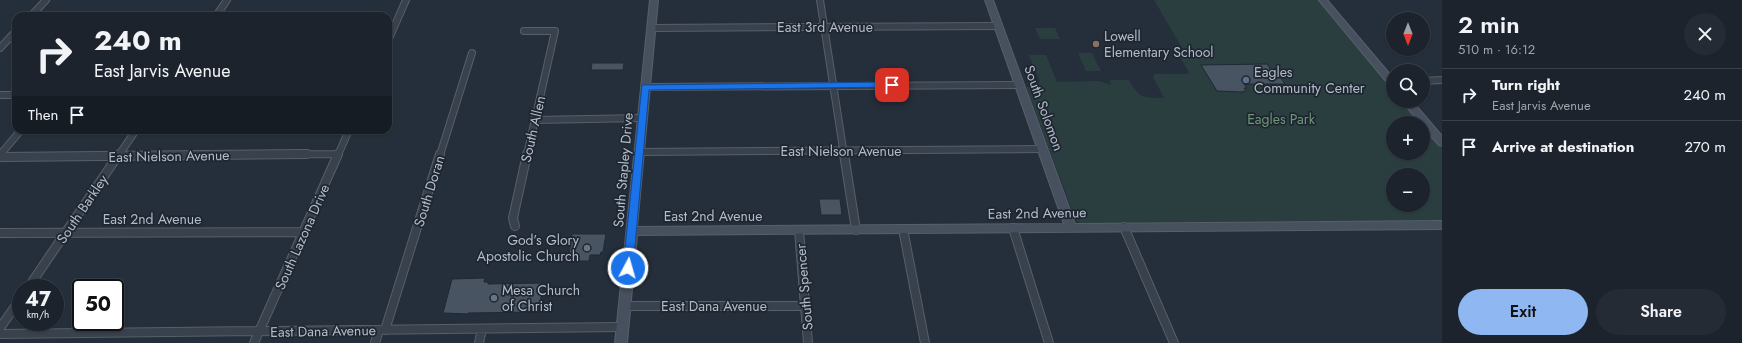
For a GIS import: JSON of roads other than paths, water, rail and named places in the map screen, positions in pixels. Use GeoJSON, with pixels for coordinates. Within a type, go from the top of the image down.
{"type":"FeatureCollection","features":[{"type":"Feature","properties":{"kind":"street"},"geometry":{"type":"LineString","coordinates":[[34,12],[46,0]]}},
{"type":"Feature","properties":{"kind":"street"},"geometry":{"type":"LineString","coordinates":[[219,12],[227,0]]}},
{"type":"Feature","properties":{"kind":"street"},"geometry":{"type":"LineString","coordinates":[[392,30],[406,0]]}},
{"type":"Feature","properties":{"kind":"street","name":"South Stapley Drive"},"geometry":{"type":"LineString","coordinates":[[621,343],[654,0]]}},
{"type":"Feature","properties":{"kind":"street"},"geometry":{"type":"LineString","coordinates":[[820,0],[833,86],[845,151],[856,230]]}},
{"type":"Feature","properties":{"kind":"street","name":"South Solomon"},"geometry":{"type":"LineString","coordinates":[[988,0],[1071,227]]}},
{"type":"Feature","properties":{"kind":"street"},"geometry":{"type":"LineString","coordinates":[[1323,0],[1386,75]]}},
{"type":"Feature","properties":{"kind":"street","name":"East 3rd Avenue"},"geometry":{"type":"LineString","coordinates":[[651,28],[998,26]]}},
{"type":"Feature","properties":{"kind":"street","name":"South Allen"},"geometry":{"type":"LineString","coordinates":[[515,226],[513,218],[555,31],[524,31]]}},
{"type":"Feature","properties":{"kind":"street"},"geometry":{"type":"LineString","coordinates":[[0,48],[12,35]]}},
{"type":"Feature","properties":{"kind":"street"},"geometry":{"type":"LineString","coordinates":[[6,41],[12,41]]}},
{"type":"Feature","properties":{"kind":"street","name":"South Doran"},"geometry":{"type":"LineString","coordinates":[[375,343],[382,330],[472,53]]}},
{"type":"Feature","properties":{"kind":"street"},"geometry":{"type":"LineString","coordinates":[[1430,81],[1442,80]]}},
{"type":"Feature","properties":{"kind":"street"},"geometry":{"type":"LineString","coordinates":[[645,87],[1020,85]]}},
{"type":"Feature","properties":{"kind":"street"},"geometry":{"type":"LineString","coordinates":[[0,95],[12,95]]}},
{"type":"Feature","properties":{"kind":"street"},"geometry":{"type":"LineString","coordinates":[[1413,108],[1442,143]]}},
{"type":"Feature","properties":{"kind":"street"},"geometry":{"type":"LineString","coordinates":[[535,120],[642,118]]}},
{"type":"Feature","properties":{"kind":"street"},"geometry":{"type":"LineString","coordinates":[[0,156],[18,134]]}},
{"type":"Feature","properties":{"kind":"street","name":"South Barkley"},"geometry":{"type":"LineString","coordinates":[[34,279],[133,134]]}},
{"type":"Feature","properties":{"kind":"street","name":"South Lazona Drive"},"geometry":{"type":"LineString","coordinates":[[254,343],[347,134]]}},
{"type":"Feature","properties":{"kind":"street","name":"East Nielson Avenue"},"geometry":{"type":"LineString","coordinates":[[639,152],[1044,150]]}},
{"type":"Feature","properties":{"kind":"street","name":"East Nielson Avenue"},"geometry":{"type":"LineString","coordinates":[[0,156],[338,154]]}},
{"type":"Feature","properties":{"kind":"street","name":"East 2nd Avenue"},"geometry":{"type":"LineString","coordinates":[[632,231],[856,230],[1124,226],[1442,225]]}},
{"type":"Feature","properties":{"kind":"street"},"geometry":{"type":"LineString","coordinates":[[1124,226],[1174,343]]}},
{"type":"Feature","properties":{"kind":"street"},"geometry":{"type":"LineString","coordinates":[[1013,228],[1049,343]]}},
{"type":"Feature","properties":{"kind":"street"},"geometry":{"type":"LineString","coordinates":[[903,229],[925,343]]}},
{"type":"Feature","properties":{"kind":"street","name":"South Spencer"},"geometry":{"type":"LineString","coordinates":[[799,230],[808,343]]}},
{"type":"Feature","properties":{"kind":"street","name":"East 2nd Avenue"},"geometry":{"type":"LineString","coordinates":[[0,233],[304,232]]}},
{"type":"Feature","properties":{"kind":"street","name":"East Dana Avenue"},"geometry":{"type":"LineString","coordinates":[[624,306],[805,306]]}},
{"type":"Feature","properties":{"kind":"street"},"geometry":{"type":"LineString","coordinates":[[1,326],[12,311]]}},
{"type":"Feature","properties":{"kind":"street","name":"East Dana Avenue"},"geometry":{"type":"LineString","coordinates":[[0,334],[622,327]]}},
{"type":"Feature","properties":{"kind":"street"},"geometry":{"type":"LineString","coordinates":[[479,343],[482,329]]}},
{"type":"Feature","properties":{"kind":"place","name":"Lowell Elementary School"},"geometry":{"type":"Point","coordinates":[1096,44]}},
{"type":"Feature","properties":{"kind":"place","name":"Eagles Community Center"},"geometry":{"type":"Point","coordinates":[1246,80]}},
{"type":"Feature","properties":{"kind":"place","name":"God’s Glory Apostolic Church"},"geometry":{"type":"Point","coordinates":[587,248]}},
{"type":"Feature","properties":{"kind":"place","name":"Mesa Church of Christ"},"geometry":{"type":"Point","coordinates":[494,298]}},
{"type":"Feature","properties":{"kind":"park label","name":"Eagles Park"},"geometry":{"type":"Point","coordinates":[1281,119]}}]}
